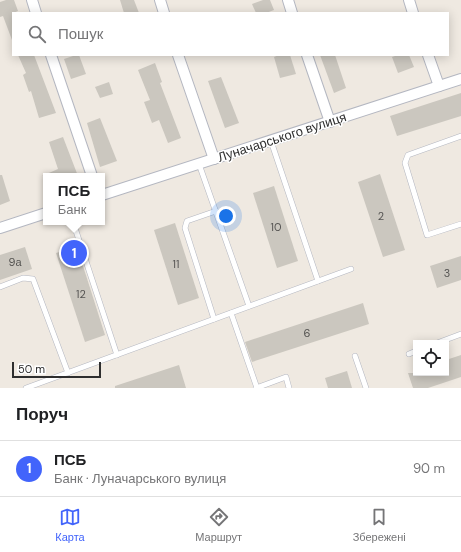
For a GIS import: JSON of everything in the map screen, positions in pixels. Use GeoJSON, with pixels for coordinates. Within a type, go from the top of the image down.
{"type":"FeatureCollection","features":[{"type":"Feature","properties":{"kind":"street"},"geometry":{"type":"LineString","coordinates":[[32,0],[36,12]]}},
{"type":"Feature","properties":{"kind":"street"},"geometry":{"type":"LineString","coordinates":[[160,0],[164,12]]}},
{"type":"Feature","properties":{"kind":"street"},"geometry":{"type":"LineString","coordinates":[[288,0],[292,12]]}},
{"type":"Feature","properties":{"kind":"street"},"geometry":{"type":"LineString","coordinates":[[409,0],[413,12]]}},
{"type":"Feature","properties":{"kind":"street"},"geometry":{"type":"LineString","coordinates":[[51,56],[91,173]]}},
{"type":"Feature","properties":{"kind":"street"},"geometry":{"type":"LineString","coordinates":[[178,56],[214,159]]}},
{"type":"Feature","properties":{"kind":"street"},"geometry":{"type":"LineString","coordinates":[[307,56],[330,122]]}},
{"type":"Feature","properties":{"kind":"street"},"geometry":{"type":"LineString","coordinates":[[428,56],[439,86]]}},
{"type":"Feature","properties":{"kind":"street","name":"Луначарського вулиця"},"geometry":{"type":"LineString","coordinates":[[105,194],[461,79]]}},
{"type":"Feature","properties":{"kind":"street"},"geometry":{"type":"LineString","coordinates":[[0,228],[43,214]]}},
{"type":"Feature","properties":{"kind":"lane"},"geometry":{"type":"LineString","coordinates":[[461,136],[408,154],[405,163],[427,235],[461,224]]}},
{"type":"Feature","properties":{"kind":"lane"},"geometry":{"type":"LineString","coordinates":[[271,141],[318,281]]}},
{"type":"Feature","properties":{"kind":"lane"},"geometry":{"type":"LineString","coordinates":[[199,164],[249,306]]}},
{"type":"Feature","properties":{"kind":"lane"},"geometry":{"type":"LineString","coordinates":[[214,319],[185,228],[187,221],[216,211]]}},
{"type":"Feature","properties":{"kind":"lane"},"geometry":{"type":"LineString","coordinates":[[73,225],[117,355]]}},
{"type":"Feature","properties":{"kind":"lane"},"geometry":{"type":"LineString","coordinates":[[26,388],[351,269]]}},
{"type":"Feature","properties":{"kind":"lane"},"geometry":{"type":"LineString","coordinates":[[0,287],[23,278],[33,279],[68,373]]}},
{"type":"Feature","properties":{"kind":"lane"},"geometry":{"type":"LineString","coordinates":[[231,313],[257,388],[286,377],[289,388]]}},
{"type":"Feature","properties":{"kind":"lane"},"geometry":{"type":"LineString","coordinates":[[446,340],[461,334]]}},
{"type":"Feature","properties":{"kind":"lane"},"geometry":{"type":"LineString","coordinates":[[409,354],[413,352]]}},
{"type":"Feature","properties":{"kind":"lane"},"geometry":{"type":"LineString","coordinates":[[355,356],[366,388]]}},
{"type":"Feature","properties":{"kind":"building"},"geometry":{"type":"Polygon","coordinates":[[[14,0],[18,11],[12,12],[12,40],[3,16],[0,17],[0,2],[14,0]]]}},
{"type":"Feature","properties":{"kind":"building"},"geometry":{"type":"Polygon","coordinates":[[[120,0],[134,0],[139,12],[124,12],[120,0]]]}},
{"type":"Feature","properties":{"kind":"building"},"geometry":{"type":"Polygon","coordinates":[[[263,0],[270,0],[274,10],[269,12],[256,12],[252,4],[263,0]]]}},
{"type":"Feature","properties":{"kind":"building"},"geometry":{"type":"Polygon","coordinates":[[[18,56],[34,56],[56,113],[39,118],[31,91],[29,92],[23,75],[26,73],[18,56]]]}},
{"type":"Feature","properties":{"kind":"building"},"geometry":{"type":"Polygon","coordinates":[[[73,56],[79,56],[86,74],[71,79],[64,59],[73,56]]]}},
{"type":"Feature","properties":{"kind":"building"},"geometry":{"type":"Polygon","coordinates":[[[290,56],[296,74],[280,78],[274,57],[290,56]]]}},
{"type":"Feature","properties":{"kind":"building"},"geometry":{"type":"Polygon","coordinates":[[[320,56],[335,56],[346,88],[334,93],[320,56]]]}},
{"type":"Feature","properties":{"kind":"building"},"geometry":{"type":"Polygon","coordinates":[[[409,56],[414,67],[398,73],[392,57],[409,56]]]}},
{"type":"Feature","properties":{"kind":"building"},"geometry":{"type":"Polygon","coordinates":[[[155,63],[162,82],[160,83],[181,138],[168,143],[159,120],[152,123],[144,102],[150,100],[138,70],[155,63]]]}},
{"type":"Feature","properties":{"kind":"building"},"geometry":{"type":"Polygon","coordinates":[[[221,77],[239,123],[225,128],[208,81],[221,77]]]}},
{"type":"Feature","properties":{"kind":"building"},"geometry":{"type":"Polygon","coordinates":[[[109,82],[113,94],[100,98],[95,87],[109,82]]]}},
{"type":"Feature","properties":{"kind":"building"},"geometry":{"type":"Polygon","coordinates":[[[461,93],[461,116],[397,136],[390,116],[461,93]]]}},
{"type":"Feature","properties":{"kind":"building"},"geometry":{"type":"Polygon","coordinates":[[[100,118],[117,161],[100,167],[87,123],[100,118]]]}},
{"type":"Feature","properties":{"kind":"building"},"geometry":{"type":"Polygon","coordinates":[[[63,137],[77,173],[49,173],[58,169],[49,142],[63,137]]]}},
{"type":"Feature","properties":{"kind":"building"},"geometry":{"type":"Polygon","coordinates":[[[380,174],[405,250],[383,257],[358,182],[380,174]]]}},
{"type":"Feature","properties":{"kind":"building"},"geometry":{"type":"Polygon","coordinates":[[[0,175],[2,175],[10,201],[0,205],[0,175]]]}},
{"type":"Feature","properties":{"kind":"building"},"geometry":{"type":"Polygon","coordinates":[[[274,186],[298,261],[277,268],[253,193],[274,186]]]}},
{"type":"Feature","properties":{"kind":"building"},"geometry":{"type":"Polygon","coordinates":[[[175,223],[199,298],[178,305],[154,230],[175,223]]]}},
{"type":"Feature","properties":{"kind":"building"},"geometry":{"type":"Polygon","coordinates":[[[25,247],[32,269],[0,280],[0,255],[25,247]]]}},
{"type":"Feature","properties":{"kind":"building"},"geometry":{"type":"Polygon","coordinates":[[[77,247],[105,335],[85,342],[56,253],[77,247]]]}},
{"type":"Feature","properties":{"kind":"building"},"geometry":{"type":"Polygon","coordinates":[[[461,256],[461,280],[437,288],[430,266],[461,256]]]}},
{"type":"Feature","properties":{"kind":"building"},"geometry":{"type":"Polygon","coordinates":[[[363,303],[369,324],[252,362],[245,342],[363,303]]]}},
{"type":"Feature","properties":{"kind":"building"},"geometry":{"type":"Polygon","coordinates":[[[461,355],[461,377],[428,388],[413,388],[408,373],[413,373],[413,376],[449,376],[449,359],[461,355]]]}},
{"type":"Feature","properties":{"kind":"building"},"geometry":{"type":"Polygon","coordinates":[[[179,365],[186,388],[115,388],[115,386],[179,365]]]}},
{"type":"Feature","properties":{"kind":"building"},"geometry":{"type":"Polygon","coordinates":[[[347,371],[352,388],[328,388],[325,378],[347,371]]]}},
{"type":"Feature","properties":{"kind":"place","name":"ПСБ"},"geometry":{"type":"Point","coordinates":[74,253]}}]}
